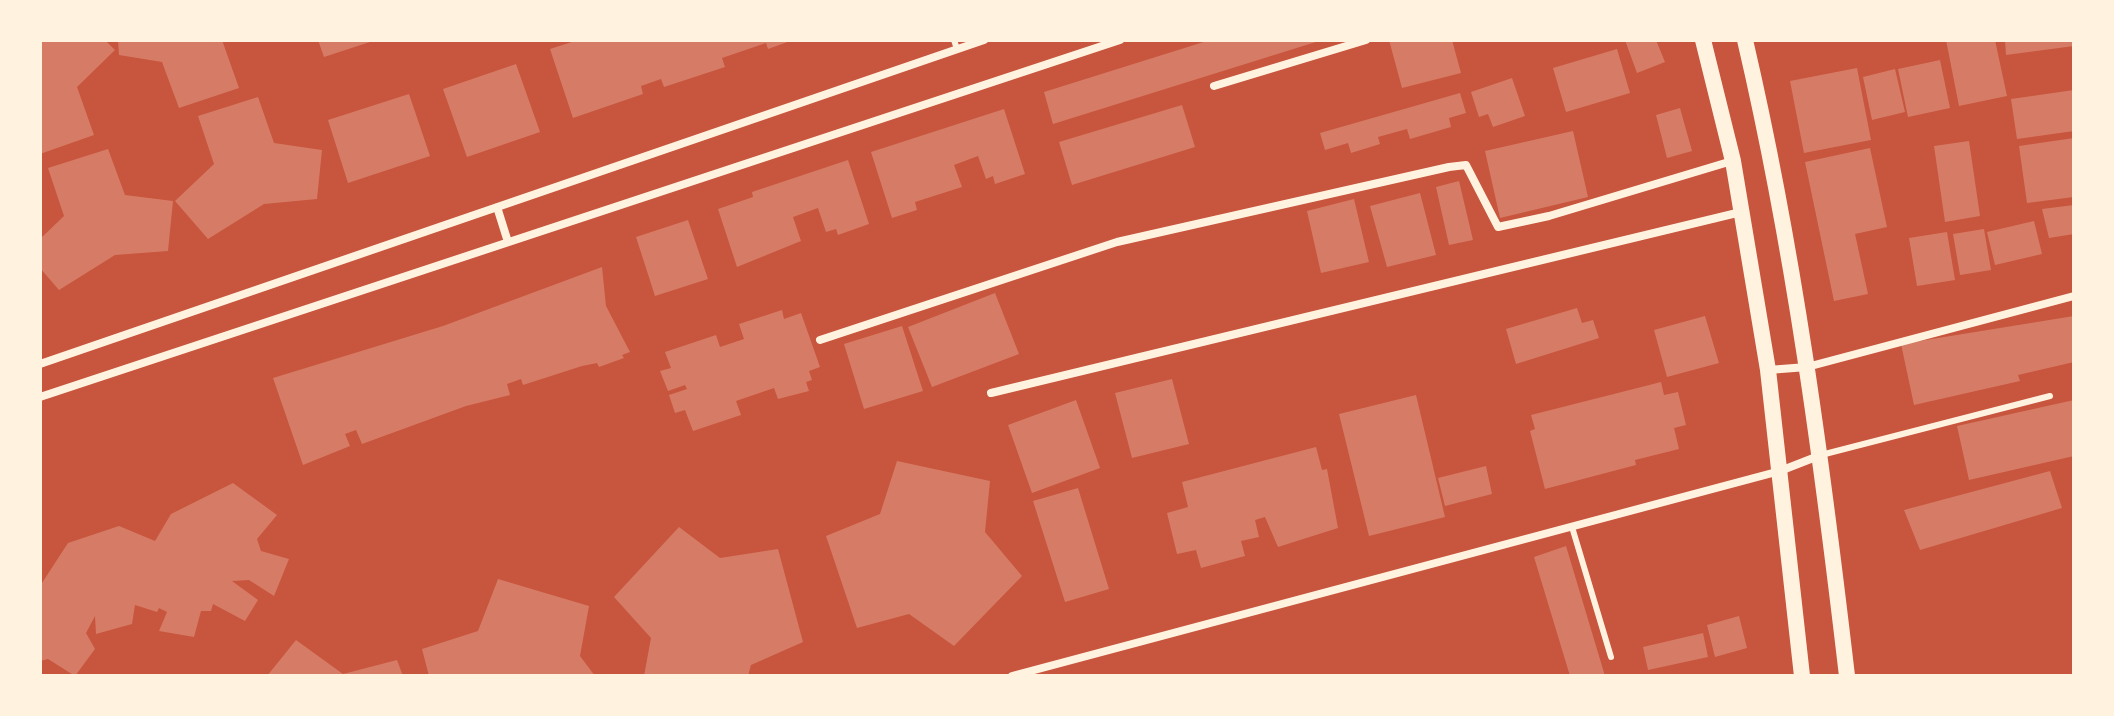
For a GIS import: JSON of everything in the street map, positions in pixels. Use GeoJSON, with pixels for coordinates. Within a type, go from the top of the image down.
{"type":"FeatureCollection","features":[{"type":"Feature","properties":{"kind":"main road"},"geometry":{"type":"LineString","coordinates":[[1703,40],[1733,161],[1768,370],[1802,676]]}},
{"type":"Feature","properties":{"kind":"main road"},"geometry":{"type":"LineString","coordinates":[[1745,40],[1771,152],[1807,367],[1821,455],[1847,676]]}},
{"type":"Feature","properties":{"kind":"street"},"geometry":{"type":"LineString","coordinates":[[40,364],[955,45],[984,40]]}},
{"type":"Feature","properties":{"kind":"street"},"geometry":{"type":"LineString","coordinates":[[40,397],[1120,40]]}},
{"type":"Feature","properties":{"kind":"street"},"geometry":{"type":"LineString","coordinates":[[1214,86],[1366,40]]}},
{"type":"Feature","properties":{"kind":"street"},"geometry":{"type":"LineString","coordinates":[[820,340],[1117,242],[1449,167],[1466,165],[1498,227],[1549,216],[1733,161]]}},
{"type":"Feature","properties":{"kind":"street"},"geometry":{"type":"LineString","coordinates":[[497,207],[508,242]]}},
{"type":"Feature","properties":{"kind":"street"},"geometry":{"type":"LineString","coordinates":[[991,393],[1741,212]]}},
{"type":"Feature","properties":{"kind":"street"},"geometry":{"type":"LineString","coordinates":[[1768,370],[1807,367],[2074,296]]}},
{"type":"Feature","properties":{"kind":"street"},"geometry":{"type":"LineString","coordinates":[[1012,676],[1780,471],[1821,455]]}},
{"type":"Feature","properties":{"kind":"lane"},"geometry":{"type":"LineString","coordinates":[[1821,455],[2050,396]]}},
{"type":"Feature","properties":{"kind":"lane"},"geometry":{"type":"LineString","coordinates":[[1572,527],[1611,657]]}},
{"type":"Feature","properties":{"kind":"building"},"geometry":{"type":"Polygon","coordinates":[[[40,40],[105,40],[115,50],[77,87],[94,135],[40,154],[40,40]]]}},
{"type":"Feature","properties":{"kind":"building"},"geometry":{"type":"Polygon","coordinates":[[[118,40],[222,40],[239,88],[179,108],[162,62],[119,55],[118,40]]]}},
{"type":"Feature","properties":{"kind":"building"},"geometry":{"type":"Polygon","coordinates":[[[318,40],[373,40],[373,41],[324,57],[318,40]]]}},
{"type":"Feature","properties":{"kind":"building"},"geometry":{"type":"Polygon","coordinates":[[[578,40],[793,40],[768,49],[766,43],[722,58],[725,67],[664,87],[661,79],[641,86],[643,94],[573,118],[550,49],[578,40]]]}},
{"type":"Feature","properties":{"kind":"building"},"geometry":{"type":"Polygon","coordinates":[[[1210,40],[1319,41],[1053,124],[1044,92],[1210,40]]]}},
{"type":"Feature","properties":{"kind":"building"},"geometry":{"type":"Polygon","coordinates":[[[1389,40],[1452,40],[1461,73],[1402,88],[1389,40]]]}},
{"type":"Feature","properties":{"kind":"building"},"geometry":{"type":"Polygon","coordinates":[[[1625,40],[1656,40],[1665,62],[1637,73],[1625,40]]]}},
{"type":"Feature","properties":{"kind":"building"},"geometry":{"type":"Polygon","coordinates":[[[1946,40],[1995,40],[2007,96],[1959,106],[1946,40]]]}},
{"type":"Feature","properties":{"kind":"building"},"geometry":{"type":"Polygon","coordinates":[[[2005,40],[2074,40],[2074,46],[2006,55],[2005,40]]]}},
{"type":"Feature","properties":{"kind":"building"},"geometry":{"type":"Polygon","coordinates":[[[1617,49],[1630,93],[1566,112],[1553,68],[1617,49]]]}},
{"type":"Feature","properties":{"kind":"building"},"geometry":{"type":"Polygon","coordinates":[[[1940,60],[1950,108],[1908,117],[1898,69],[1940,60]]]}},
{"type":"Feature","properties":{"kind":"building"},"geometry":{"type":"Polygon","coordinates":[[[516,64],[540,132],[467,157],[443,89],[516,64]]]}},
{"type":"Feature","properties":{"kind":"building"},"geometry":{"type":"Polygon","coordinates":[[[1857,68],[1871,140],[1804,153],[1790,81],[1857,68]]]}},
{"type":"Feature","properties":{"kind":"building"},"geometry":{"type":"Polygon","coordinates":[[[1895,69],[1905,112],[1872,120],[1863,77],[1895,69]]]}},
{"type":"Feature","properties":{"kind":"building"},"geometry":{"type":"Polygon","coordinates":[[[1512,78],[1525,116],[1493,127],[1488,114],[1479,117],[1471,92],[1512,78]]]}},
{"type":"Feature","properties":{"kind":"building"},"geometry":{"type":"Polygon","coordinates":[[[2074,90],[2074,131],[2017,139],[2011,99],[2074,90]]]}},
{"type":"Feature","properties":{"kind":"building"},"geometry":{"type":"Polygon","coordinates":[[[1460,93],[1466,113],[1449,118],[1451,127],[1410,139],[1407,129],[1378,137],[1380,144],[1351,153],[1348,143],[1325,150],[1320,133],[1460,93]]]}},
{"type":"Feature","properties":{"kind":"building"},"geometry":{"type":"Polygon","coordinates":[[[409,94],[430,156],[348,183],[328,120],[409,94]]]}},
{"type":"Feature","properties":{"kind":"building"},"geometry":{"type":"Polygon","coordinates":[[[258,97],[274,143],[322,150],[317,199],[264,204],[208,239],[175,201],[214,164],[198,116],[258,97]]]}},
{"type":"Feature","properties":{"kind":"building"},"geometry":{"type":"Polygon","coordinates":[[[1182,105],[1195,147],[1072,185],[1059,142],[1182,105]]]}},
{"type":"Feature","properties":{"kind":"building"},"geometry":{"type":"Polygon","coordinates":[[[1680,108],[1692,151],[1667,158],[1656,115],[1680,108]]]}},
{"type":"Feature","properties":{"kind":"building"},"geometry":{"type":"Polygon","coordinates":[[[1004,109],[1025,174],[995,184],[993,176],[986,179],[978,156],[954,165],[962,187],[915,202],[917,210],[892,218],[871,152],[1004,109]]]}},
{"type":"Feature","properties":{"kind":"building"},"geometry":{"type":"Polygon","coordinates":[[[1573,131],[1588,197],[1500,218],[1485,151],[1573,131]]]}},
{"type":"Feature","properties":{"kind":"building"},"geometry":{"type":"Polygon","coordinates":[[[2074,138],[2074,197],[2027,203],[2019,146],[2074,138]]]}},
{"type":"Feature","properties":{"kind":"building"},"geometry":{"type":"Polygon","coordinates":[[[1969,141],[1980,216],[1945,222],[1934,146],[1969,141]]]}},
{"type":"Feature","properties":{"kind":"building"},"geometry":{"type":"Polygon","coordinates":[[[1870,148],[1887,227],[1855,234],[1868,294],[1834,301],[1805,162],[1870,148]]]}},
{"type":"Feature","properties":{"kind":"building"},"geometry":{"type":"Polygon","coordinates":[[[108,149],[125,195],[173,201],[168,251],[115,255],[59,290],[40,268],[40,239],[64,216],[48,168],[108,149]]]}},
{"type":"Feature","properties":{"kind":"building"},"geometry":{"type":"Polygon","coordinates":[[[848,160],[869,224],[838,235],[836,229],[826,232],[818,208],[793,217],[801,241],[737,267],[718,209],[753,197],[752,192],[848,160]]]}},
{"type":"Feature","properties":{"kind":"building"},"geometry":{"type":"Polygon","coordinates":[[[1459,181],[1473,240],[1449,245],[1436,187],[1459,181]]]}},
{"type":"Feature","properties":{"kind":"building"},"geometry":{"type":"Polygon","coordinates":[[[1420,193],[1436,255],[1387,267],[1370,206],[1420,193]]]}},
{"type":"Feature","properties":{"kind":"building"},"geometry":{"type":"Polygon","coordinates":[[[1354,199],[1369,262],[1321,273],[1307,211],[1354,199]]]}},
{"type":"Feature","properties":{"kind":"building"},"geometry":{"type":"Polygon","coordinates":[[[2074,205],[2074,234],[2049,238],[2042,209],[2074,205]]]}},
{"type":"Feature","properties":{"kind":"building"},"geometry":{"type":"Polygon","coordinates":[[[688,220],[708,279],[655,296],[636,237],[688,220]]]}},
{"type":"Feature","properties":{"kind":"building"},"geometry":{"type":"Polygon","coordinates":[[[2034,221],[2042,254],[1995,265],[1987,232],[2034,221]]]}},
{"type":"Feature","properties":{"kind":"building"},"geometry":{"type":"Polygon","coordinates":[[[1984,229],[1991,270],[1960,275],[1953,234],[1984,229]]]}},
{"type":"Feature","properties":{"kind":"building"},"geometry":{"type":"Polygon","coordinates":[[[1947,232],[1955,280],[1917,286],[1909,238],[1947,232]]]}},
{"type":"Feature","properties":{"kind":"building"},"geometry":{"type":"Polygon","coordinates":[[[602,267],[606,306],[630,352],[622,355],[624,358],[599,367],[597,363],[582,366],[523,385],[521,379],[507,384],[510,395],[466,406],[362,444],[356,430],[345,434],[350,446],[303,465],[273,378],[443,326],[602,267]]]}},
{"type":"Feature","properties":{"kind":"building"},"geometry":{"type":"Polygon","coordinates":[[[995,293],[1019,354],[932,387],[908,327],[995,293]]]}},
{"type":"Feature","properties":{"kind":"building"},"geometry":{"type":"Polygon","coordinates":[[[1577,308],[1582,323],[1593,320],[1599,338],[1516,364],[1506,329],[1577,308]]]}},
{"type":"Feature","properties":{"kind":"building"},"geometry":{"type":"Polygon","coordinates":[[[782,310],[784,319],[801,313],[820,367],[809,371],[812,380],[806,382],[809,391],[778,399],[774,388],[736,401],[741,415],[693,431],[685,410],[675,413],[669,395],[687,389],[685,385],[668,391],[660,371],[671,368],[665,352],[716,335],[720,347],[744,339],[739,324],[782,310]]]}},
{"type":"Feature","properties":{"kind":"building"},"geometry":{"type":"Polygon","coordinates":[[[1705,316],[1719,363],[1667,377],[1654,330],[1705,316]]]}},
{"type":"Feature","properties":{"kind":"building"},"geometry":{"type":"Polygon","coordinates":[[[2074,316],[2074,362],[2018,375],[2020,381],[1914,405],[1901,344],[2074,316]]]}},
{"type":"Feature","properties":{"kind":"building"},"geometry":{"type":"Polygon","coordinates":[[[902,326],[923,391],[864,409],[844,344],[902,326]]]}},
{"type":"Feature","properties":{"kind":"building"},"geometry":{"type":"Polygon","coordinates":[[[1172,379],[1189,444],[1132,458],[1115,393],[1172,379]]]}},
{"type":"Feature","properties":{"kind":"building"},"geometry":{"type":"Polygon","coordinates":[[[1661,382],[1664,395],[1678,392],[1686,425],[1674,428],[1679,449],[1635,460],[1636,465],[1545,489],[1530,431],[1535,429],[1531,415],[1661,382]]]}},
{"type":"Feature","properties":{"kind":"building"},"geometry":{"type":"Polygon","coordinates":[[[1416,395],[1445,517],[1369,536],[1339,414],[1416,395]]]}},
{"type":"Feature","properties":{"kind":"building"},"geometry":{"type":"Polygon","coordinates":[[[1076,400],[1100,468],[1032,493],[1008,425],[1076,400]]]}},
{"type":"Feature","properties":{"kind":"building"},"geometry":{"type":"Polygon","coordinates":[[[2074,400],[2074,456],[1969,480],[1957,426],[2074,400]]]}},
{"type":"Feature","properties":{"kind":"building"},"geometry":{"type":"Polygon","coordinates":[[[1316,447],[1322,470],[1327,469],[1338,528],[1278,547],[1265,517],[1255,520],[1259,537],[1241,541],[1245,556],[1201,568],[1196,550],[1177,554],[1167,513],[1188,507],[1182,482],[1316,447]]]}},
{"type":"Feature","properties":{"kind":"building"},"geometry":{"type":"Polygon","coordinates":[[[897,461],[990,481],[985,532],[1022,576],[954,646],[909,614],[857,628],[826,536],[880,514],[897,461]]]}},
{"type":"Feature","properties":{"kind":"building"},"geometry":{"type":"Polygon","coordinates":[[[1486,466],[1492,494],[1445,506],[1438,478],[1486,466]]]}},
{"type":"Feature","properties":{"kind":"building"},"geometry":{"type":"Polygon","coordinates":[[[2050,471],[2062,508],[1920,550],[1904,510],[2050,471]]]}},
{"type":"Feature","properties":{"kind":"building"},"geometry":{"type":"Polygon","coordinates":[[[233,483],[277,515],[257,539],[261,551],[289,559],[274,596],[249,580],[232,581],[258,600],[245,621],[213,604],[211,611],[201,611],[194,637],[159,631],[167,612],[159,608],[157,612],[135,605],[132,624],[96,634],[95,616],[86,633],[95,649],[75,676],[48,659],[40,661],[40,586],[68,543],[119,526],[155,541],[171,514],[233,483]]]}},
{"type":"Feature","properties":{"kind":"building"},"geometry":{"type":"Polygon","coordinates":[[[1078,488],[1109,589],[1065,602],[1033,501],[1078,488]]]}},
{"type":"Feature","properties":{"kind":"building"},"geometry":{"type":"Polygon","coordinates":[[[679,527],[720,558],[778,549],[803,642],[751,665],[748,676],[644,676],[651,638],[614,597],[679,527]]]}},
{"type":"Feature","properties":{"kind":"building"},"geometry":{"type":"Polygon","coordinates":[[[1566,546],[1605,676],[1570,676],[1534,557],[1566,546]]]}},
{"type":"Feature","properties":{"kind":"building"},"geometry":{"type":"Polygon","coordinates":[[[498,579],[589,606],[580,656],[595,676],[429,676],[422,649],[478,631],[498,579]]]}},
{"type":"Feature","properties":{"kind":"building"},"geometry":{"type":"Polygon","coordinates":[[[1739,616],[1747,648],[1715,657],[1707,625],[1739,616]]]}},
{"type":"Feature","properties":{"kind":"building"},"geometry":{"type":"Polygon","coordinates":[[[1703,633],[1708,657],[1648,670],[1643,647],[1703,633]]]}},
{"type":"Feature","properties":{"kind":"building"},"geometry":{"type":"Polygon","coordinates":[[[296,640],[343,674],[397,660],[403,676],[267,676],[296,640]]]}}]}
